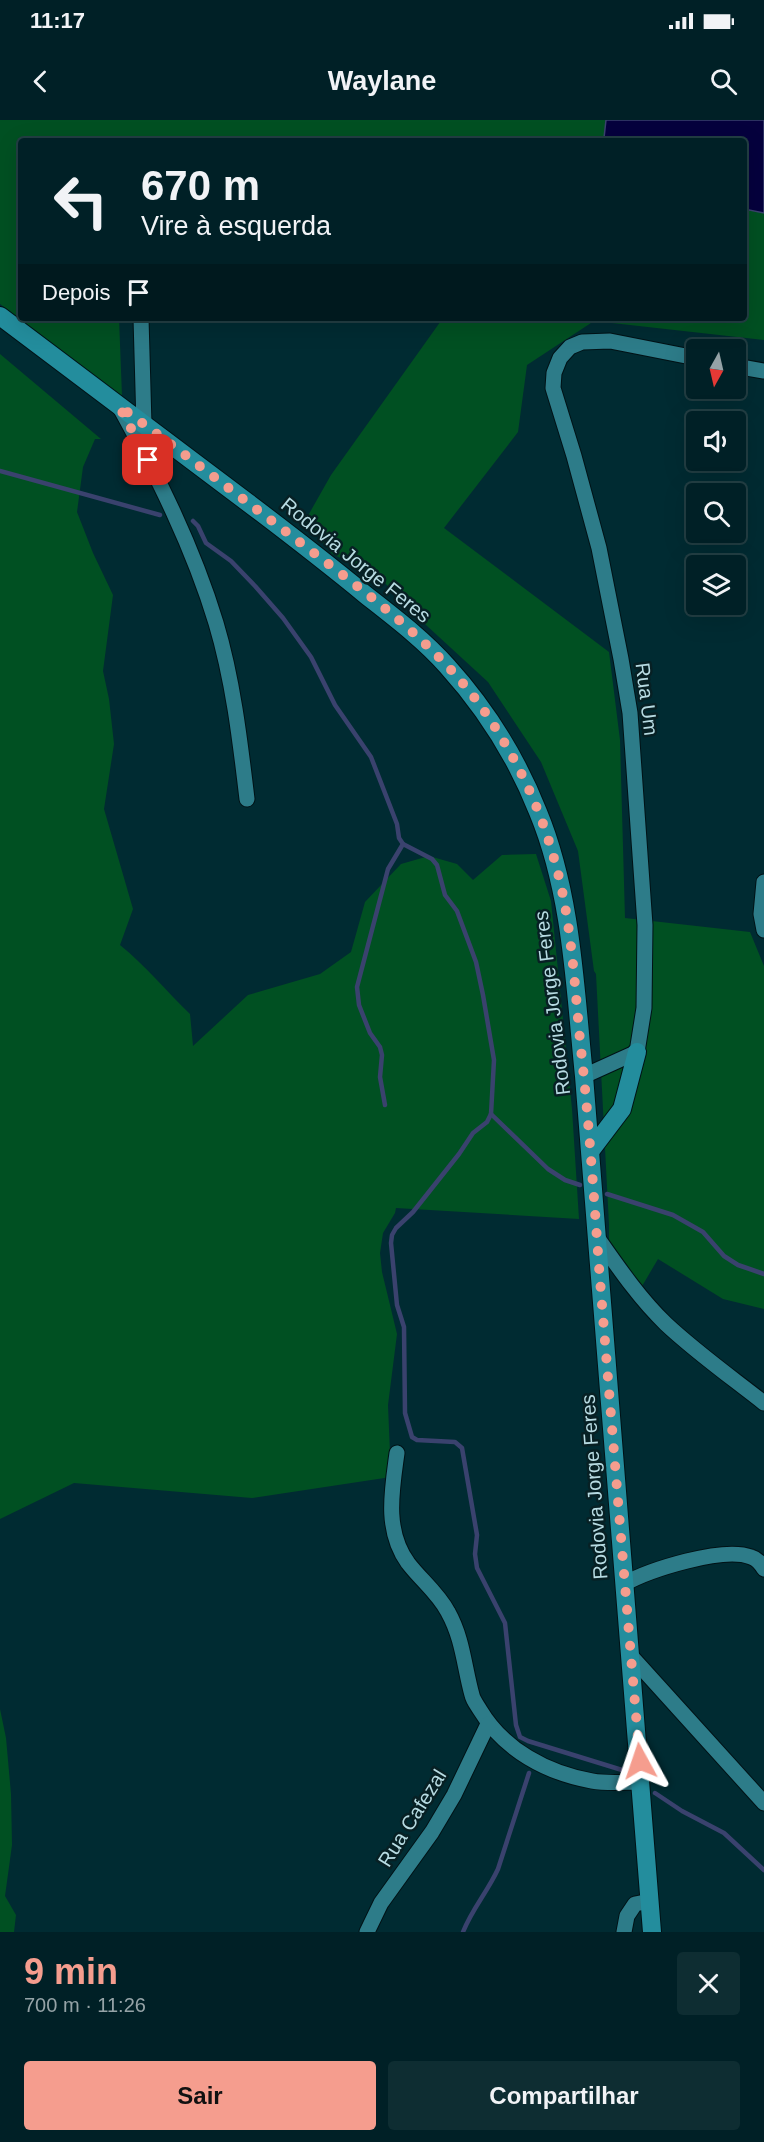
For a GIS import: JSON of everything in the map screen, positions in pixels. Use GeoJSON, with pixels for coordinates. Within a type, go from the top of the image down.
{"type":"FeatureCollection","features":[{"type":"Feature","properties":{"kind":"main road","name":"Rodovia Jorge Feres"},"geometry":{"type":"LineString","coordinates":[[0,316],[324,561],[400,622],[447,665],[485,713],[520,770],[539,814],[554,858],[572,957],[591,1150],[652,1932]]}},
{"type":"Feature","properties":{"kind":"main road"},"geometry":{"type":"LineString","coordinates":[[591,1150],[622,1109],[637,1052]]}},
{"type":"Feature","properties":{"kind":"street"},"geometry":{"type":"LineString","coordinates":[[141,321],[144,424]]}},
{"type":"Feature","properties":{"kind":"street","name":"Rua Um"},"geometry":{"type":"LineString","coordinates":[[637,1052],[644,1008],[645,925],[630,713],[599,548],[553,388],[554,373],[560,358],[570,347],[582,342],[610,341],[686,356]]}},
{"type":"Feature","properties":{"kind":"street"},"geometry":{"type":"LineString","coordinates":[[746,368],[764,371]]}},
{"type":"Feature","properties":{"kind":"street"},"geometry":{"type":"LineString","coordinates":[[119,406],[146,455],[181,529],[216,623],[227,671],[247,799]]}},
{"type":"Feature","properties":{"kind":"street"},"geometry":{"type":"LineString","coordinates":[[764,882],[761,914],[764,930]]}},
{"type":"Feature","properties":{"kind":"street"},"geometry":{"type":"LineString","coordinates":[[584,1076],[637,1052]]}},
{"type":"Feature","properties":{"kind":"street"},"geometry":{"type":"LineString","coordinates":[[597,1237],[642,1298],[666,1324],[764,1403]]}},
{"type":"Feature","properties":{"kind":"street"},"geometry":{"type":"LineString","coordinates":[[397,1453],[390,1514],[396,1538],[407,1562],[431,1587],[448,1611],[463,1647],[472,1697],[488,1724],[507,1744],[526,1757],[553,1770],[593,1782],[641,1782]]}},
{"type":"Feature","properties":{"kind":"street"},"geometry":{"type":"LineString","coordinates":[[624,1584],[640,1575],[668,1565],[717,1556],[741,1554],[759,1561],[764,1569]]}},
{"type":"Feature","properties":{"kind":"street"},"geometry":{"type":"LineString","coordinates":[[631,1656],[764,1803]]}},
{"type":"Feature","properties":{"kind":"street","name":"Rua Cafezal"},"geometry":{"type":"LineString","coordinates":[[367,1932],[381,1903],[432,1832],[488,1724]]}},
{"type":"Feature","properties":{"kind":"street"},"geometry":{"type":"LineString","coordinates":[[624,1932],[627,1916],[635,1904],[650,1901]]}},
{"type":"Feature","properties":{"kind":"green space"},"geometry":{"type":"Polygon","coordinates":[[[0,120],[606,120],[604,138],[18,138],[18,318],[0,304],[0,120]]]}},
{"type":"Feature","properties":{"kind":"green space"},"geometry":{"type":"Polygon","coordinates":[[[747,210],[764,213],[764,340],[594,321],[747,321],[747,210]]]}},
{"type":"Feature","properties":{"kind":"green space"},"geometry":{"type":"Polygon","coordinates":[[[23,321],[119,321],[122,396],[23,321]]]}},
{"type":"Feature","properties":{"kind":"green space"},"geometry":{"type":"Polygon","coordinates":[[[441,321],[594,321],[527,365],[518,432],[444,528],[609,652],[620,740],[625,918],[750,932],[764,966],[764,1309],[723,1299],[658,1259],[638,1293],[609,1266],[609,1225],[596,974],[578,851],[541,762],[488,682],[426,625],[378,576],[332,554],[305,521],[331,475],[441,321]]]}},
{"type":"Feature","properties":{"kind":"green space"},"geometry":{"type":"Polygon","coordinates":[[[0,354],[101,439],[95,439],[83,467],[77,512],[113,595],[103,671],[114,744],[104,809],[133,909],[120,945],[190,1014],[193,1046],[248,995],[320,974],[351,952],[365,902],[401,864],[429,856],[457,864],[473,880],[502,855],[536,854],[551,901],[572,1109],[579,1219],[396,1208],[383,1233],[380,1253],[382,1272],[397,1334],[388,1405],[391,1477],[252,1498],[74,1483],[0,1519],[0,354]]]}},
{"type":"Feature","properties":{"kind":"green space"},"geometry":{"type":"Polygon","coordinates":[[[0,1709],[6,1738],[11,1794],[12,1845],[5,1896],[16,1915],[14,1932],[0,1932],[0,1709]]]}},
{"type":"Feature","properties":{"kind":"shaded area"},"geometry":{"type":"Polygon","coordinates":[[[606,120],[764,120],[764,213],[747,210],[747,138],[604,138],[606,120]]]}},
{"type":"Feature","properties":{"kind":"waterway"},"geometry":{"type":"LineString","coordinates":[[0,471],[160,515]]}},
{"type":"Feature","properties":{"kind":"waterway"},"geometry":{"type":"LineString","coordinates":[[193,521],[206,543],[231,561],[255,586],[283,618],[311,657],[335,705],[371,757],[397,824],[399,838],[403,844],[432,859],[437,865],[445,895],[457,911],[476,962],[494,1060],[491,1114],[487,1122],[473,1133],[413,1212],[392,1235],[397,1305],[404,1327],[405,1413],[412,1437],[417,1440],[455,1442],[462,1448],[477,1535],[475,1554],[477,1568],[505,1623],[516,1725],[520,1737],[622,1770]]}},
{"type":"Feature","properties":{"kind":"waterway"},"geometry":{"type":"LineString","coordinates":[[385,1105],[380,1077],[382,1055],[359,1005],[357,987],[388,869],[403,844]]}},
{"type":"Feature","properties":{"kind":"waterway"},"geometry":{"type":"LineString","coordinates":[[491,1114],[548,1169],[565,1180],[580,1185]]}},
{"type":"Feature","properties":{"kind":"waterway"},"geometry":{"type":"LineString","coordinates":[[607,1194],[673,1215],[703,1232],[724,1256],[738,1265],[764,1274]]}},
{"type":"Feature","properties":{"kind":"waterway"},"geometry":{"type":"LineString","coordinates":[[463,1932],[498,1869],[529,1773]]}},
{"type":"Feature","properties":{"kind":"waterway"},"geometry":{"type":"LineString","coordinates":[[655,1793],[682,1811],[724,1833],[764,1870]]}},
{"type":"Feature","properties":{"kind":"route"},"geometry":{"type":"LineString","coordinates":[[148,460],[119,406],[324,561],[400,622],[447,665],[485,713],[520,770],[539,814],[554,858],[572,957],[591,1150],[640,1761]]}}]}
